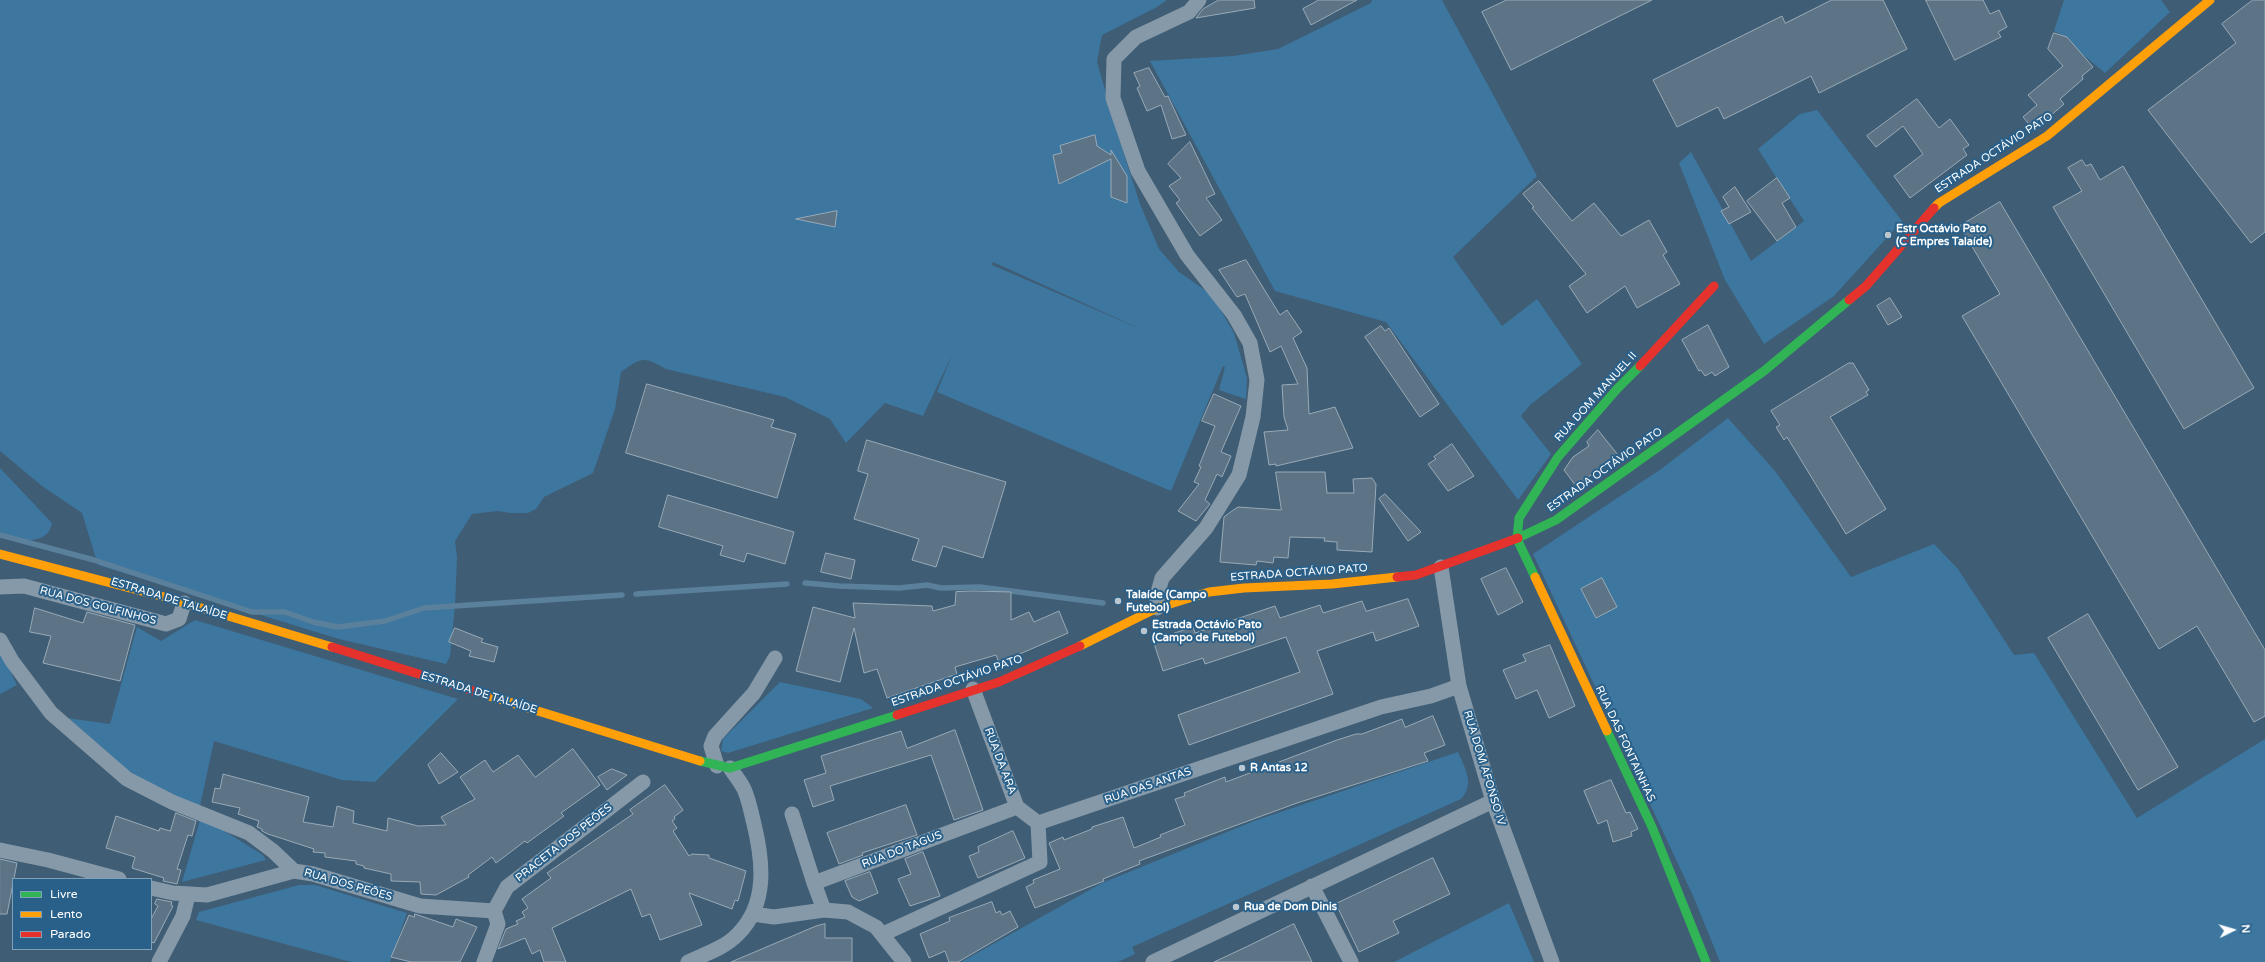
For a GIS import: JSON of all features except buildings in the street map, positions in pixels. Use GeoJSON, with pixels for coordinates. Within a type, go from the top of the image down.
{"type":"FeatureCollection","features":[{"type":"Feature","properties":{"kind":"street"},"geometry":{"type":"LineString","coordinates":[[1157,608],[1157,596],[1162,578],[1206,528],[1239,475],[1253,417],[1257,380],[1250,343],[1234,315],[1187,255],[1138,171],[1113,98],[1114,59],[1136,37],[1189,12],[1199,0]]}},
{"type":"Feature","properties":{"kind":"street","name":"ESTRADA OCTÁVIO PATO"},"geometry":{"type":"LineString","coordinates":[[723,767],[999,682],[1050,661],[1157,608],[1209,592],[1377,580],[1416,575],[1516,539],[1556,520],[1764,372],[1866,286],[1939,203],[2047,136],[2210,0]]}},
{"type":"Feature","properties":{"kind":"street","name":"RUA DOM MANUEL II"},"geometry":{"type":"LineString","coordinates":[[1516,539],[1519,518],[1558,457],[1617,389],[1667,339],[1714,286]]}},
{"type":"Feature","properties":{"kind":"street","name":"RUA DAS FONTAINHAS"},"geometry":{"type":"LineString","coordinates":[[1516,539],[1652,826],[1706,962]]}},
{"type":"Feature","properties":{"kind":"street","name":"ESTRADA DE TALAÍDE"},"geometry":{"type":"LineString","coordinates":[[0,554],[94,577],[184,603],[723,767]]}},
{"type":"Feature","properties":{"kind":"street","name":"RUA DOM AFONSO IV"},"geometry":{"type":"LineString","coordinates":[[1441,567],[1459,686],[1493,801],[1552,962]]}},
{"type":"Feature","properties":{"kind":"street","name":"RUA DOS GOLFINHOS"},"geometry":{"type":"LineString","coordinates":[[0,587],[24,586],[166,624],[179,619],[184,603]]}},
{"type":"Feature","properties":{"kind":"street"},"geometry":{"type":"LineString","coordinates":[[0,640],[12,661],[51,713],[127,779],[172,802],[248,833],[273,850],[294,871]]}},
{"type":"Feature","properties":{"kind":"street"},"geometry":{"type":"LineString","coordinates":[[688,962],[726,944],[739,934],[753,914],[760,888],[759,845],[749,804],[744,788],[723,767],[711,746],[715,736],[754,693],[775,658]]}},
{"type":"Feature","properties":{"kind":"street","name":"RUA DAS ANTAS"},"geometry":{"type":"LineString","coordinates":[[1038,823],[1381,707],[1431,696],[1459,686]]}},
{"type":"Feature","properties":{"kind":"street","name":"RUA DA ARA"},"geometry":{"type":"LineString","coordinates":[[973,689],[1017,807],[1038,823]]}},
{"type":"Feature","properties":{"kind":"street","name":"PRACETA DOS PEÕES"},"geometry":{"type":"LineString","coordinates":[[494,911],[507,887],[643,782]]}},
{"type":"Feature","properties":{"kind":"street"},"geometry":{"type":"LineString","coordinates":[[1153,962],[1493,801]]}},
{"type":"Feature","properties":{"kind":"street","name":"RUA DO TAGUS"},"geometry":{"type":"LineString","coordinates":[[814,883],[1017,807]]}},
{"type":"Feature","properties":{"kind":"street"},"geometry":{"type":"LineString","coordinates":[[792,814],[824,910]]}},
{"type":"Feature","properties":{"kind":"street"},"geometry":{"type":"LineString","coordinates":[[883,934],[1040,862],[1038,823]]}},
{"type":"Feature","properties":{"kind":"street"},"geometry":{"type":"LineString","coordinates":[[0,850],[48,860],[115,878]]}},
{"type":"Feature","properties":{"kind":"street","name":"RUA DOS PEÕES"},"geometry":{"type":"LineString","coordinates":[[152,888],[188,895],[207,895],[294,871],[313,874],[420,906],[494,911]]}},
{"type":"Feature","properties":{"kind":"street"},"geometry":{"type":"LineString","coordinates":[[1312,886],[1351,962]]}},
{"type":"Feature","properties":{"kind":"street"},"geometry":{"type":"LineString","coordinates":[[159,962],[183,916],[188,895]]}},
{"type":"Feature","properties":{"kind":"street"},"geometry":{"type":"LineString","coordinates":[[753,914],[786,917],[824,910],[848,912],[866,921],[883,934],[904,962]]}},
{"type":"Feature","properties":{"kind":"street"},"geometry":{"type":"LineString","coordinates":[[484,962],[498,924],[494,911]]}},
{"type":"Feature","properties":{"kind":"shaded area"},"geometry":{"type":"Polygon","coordinates":[[[0,0],[1167,0],[1157,7],[1102,35],[1097,62],[1140,204],[1159,249],[1179,272],[1212,295],[1234,333],[1247,378],[1246,399],[1219,390],[1225,367],[1223,366],[1171,491],[937,392],[952,355],[923,416],[885,403],[846,443],[830,419],[785,397],[666,369],[647,360],[638,361],[621,372],[615,409],[593,473],[544,497],[536,509],[528,513],[498,511],[472,514],[455,541],[457,557],[455,606],[450,656],[446,664],[339,639],[98,565],[82,513],[42,486],[0,451],[0,0]],[[993,262],[992,265],[1145,331],[993,262]]]}},
{"type":"Feature","properties":{"kind":"shaded area"},"geometry":{"type":"Polygon","coordinates":[[[1372,0],[1442,0],[1537,176],[1453,257],[1502,326],[1537,299],[1582,364],[1530,405],[1521,416],[1551,454],[1518,500],[1386,322],[1275,291],[1150,61],[1233,56],[1278,49],[1371,3],[1372,0]]]}},
{"type":"Feature","properties":{"kind":"shaded area"},"geometry":{"type":"Polygon","coordinates":[[[2064,0],[2161,0],[2170,12],[2105,73],[2070,44],[2070,39],[2054,31],[2064,0]]]}},
{"type":"Feature","properties":{"kind":"shaded area"},"geometry":{"type":"Polygon","coordinates":[[[1817,110],[1902,221],[1834,296],[1764,344],[1725,280],[1679,163],[1691,152],[1751,261],[1804,221],[1758,149],[1800,114],[1817,110]]]}},
{"type":"Feature","properties":{"kind":"shaded area"},"geometry":{"type":"Polygon","coordinates":[[[1728,418],[1775,471],[1851,577],[1934,544],[1958,569],[2014,655],[2034,653],[2137,818],[2265,739],[2265,962],[1720,962],[1694,898],[1533,554],[1661,469],[1728,418]]]}},
{"type":"Feature","properties":{"kind":"shaded area"},"geometry":{"type":"Polygon","coordinates":[[[0,468],[52,523],[45,536],[38,539],[23,540],[0,536],[0,468]]]}},
{"type":"Feature","properties":{"kind":"shaded area"},"geometry":{"type":"Polygon","coordinates":[[[195,620],[458,699],[375,782],[342,780],[214,741],[200,806],[143,783],[67,718],[110,724],[137,627],[161,641],[195,620]]]}},
{"type":"Feature","properties":{"kind":"shaded area"},"geometry":{"type":"Polygon","coordinates":[[[0,651],[17,685],[0,694],[0,651]]]}},
{"type":"Feature","properties":{"kind":"shaded area"},"geometry":{"type":"Polygon","coordinates":[[[780,682],[861,699],[873,708],[728,753],[721,751],[723,739],[780,682]]]}},
{"type":"Feature","properties":{"kind":"shaded area"},"geometry":{"type":"Polygon","coordinates":[[[1458,752],[1466,770],[1468,782],[1465,793],[1461,799],[1132,947],[1135,954],[1118,962],[961,962],[1102,883],[1254,821],[1458,752]]]}},
{"type":"Feature","properties":{"kind":"shaded area"},"geometry":{"type":"Polygon","coordinates":[[[200,820],[221,829],[263,855],[266,860],[182,882],[200,820]]]}},
{"type":"Feature","properties":{"kind":"shaded area"},"geometry":{"type":"Polygon","coordinates":[[[299,885],[315,885],[407,913],[390,962],[351,962],[196,920],[199,912],[299,885]]]}},
{"type":"Feature","properties":{"kind":"shaded area"},"geometry":{"type":"Polygon","coordinates":[[[1509,903],[1534,962],[1394,962],[1509,903]]]}},
{"type":"Feature","properties":{"kind":"waterway"},"geometry":{"type":"LineString","coordinates":[[0,535],[94,560],[252,612],[285,612],[313,622],[338,627],[385,621],[424,608],[622,595]]}},
{"type":"Feature","properties":{"kind":"waterway"},"geometry":{"type":"LineString","coordinates":[[805,583],[899,588],[927,585],[941,588],[980,587],[1103,603]]}},
{"type":"Feature","properties":{"kind":"waterway"},"geometry":{"type":"LineString","coordinates":[[636,594],[787,584]]}},
{"type":"Feature","properties":{"kind":"traffic: fast"},"geometry":{"type":"LineString","coordinates":[[1518,538],[1556,520],[1764,371],[1849,300]]}},
{"type":"Feature","properties":{"kind":"traffic: fast"},"geometry":{"type":"LineString","coordinates":[[1535,577],[1517,539],[1519,518],[1558,457],[1617,389],[1640,366]]}},
{"type":"Feature","properties":{"kind":"traffic: fast"},"geometry":{"type":"LineString","coordinates":[[700,761],[730,768],[897,715]]}},
{"type":"Feature","properties":{"kind":"traffic: fast"},"geometry":{"type":"LineString","coordinates":[[1607,731],[1652,827],[1706,962]]}},
{"type":"Feature","properties":{"kind":"traffic: slow"},"geometry":{"type":"LineString","coordinates":[[1934,208],[1939,203],[2047,136],[2210,0]]}},
{"type":"Feature","properties":{"kind":"traffic: slow"},"geometry":{"type":"LineString","coordinates":[[0,554],[168,598],[332,647]]}},
{"type":"Feature","properties":{"kind":"traffic: slow"},"geometry":{"type":"LineString","coordinates":[[1080,646],[1157,608],[1209,592],[1244,588],[1332,584],[1397,577]]}},
{"type":"Feature","properties":{"kind":"traffic: slow"},"geometry":{"type":"LineString","coordinates":[[1535,577],[1607,731]]}},
{"type":"Feature","properties":{"kind":"traffic: slow"},"geometry":{"type":"LineString","coordinates":[[486,695],[700,761]]}},
{"type":"Feature","properties":{"kind":"traffic: jam"},"geometry":{"type":"LineString","coordinates":[[1849,300],[1866,286],[1934,208]]}},
{"type":"Feature","properties":{"kind":"traffic: jam"},"geometry":{"type":"LineString","coordinates":[[1640,366],[1714,286]]}},
{"type":"Feature","properties":{"kind":"traffic: jam"},"geometry":{"type":"LineString","coordinates":[[1397,577],[1416,575],[1518,538]]}},
{"type":"Feature","properties":{"kind":"traffic: jam"},"geometry":{"type":"LineString","coordinates":[[897,715],[999,682],[1080,646]]}},
{"type":"Feature","properties":{"kind":"traffic: jam"},"geometry":{"type":"LineString","coordinates":[[332,647],[486,695]]}},
{"type":"Feature","properties":{"kind":"place","name":"Estr Octávio Pato (C Empres Talaíde)"},"geometry":{"type":"Point","coordinates":[1888,235]}},
{"type":"Feature","properties":{"kind":"place","name":"Talaíde (Campo Futebol)"},"geometry":{"type":"Point","coordinates":[1118,601]}},
{"type":"Feature","properties":{"kind":"place","name":"Estrada Octávio Pato (Campo de Futebol)"},"geometry":{"type":"Point","coordinates":[1144,631]}},
{"type":"Feature","properties":{"kind":"place","name":"R Antas 12"},"geometry":{"type":"Point","coordinates":[1242,768]}},
{"type":"Feature","properties":{"kind":"place","name":"Rua de Dom Dinis"},"geometry":{"type":"Point","coordinates":[1236,907]}}]}
